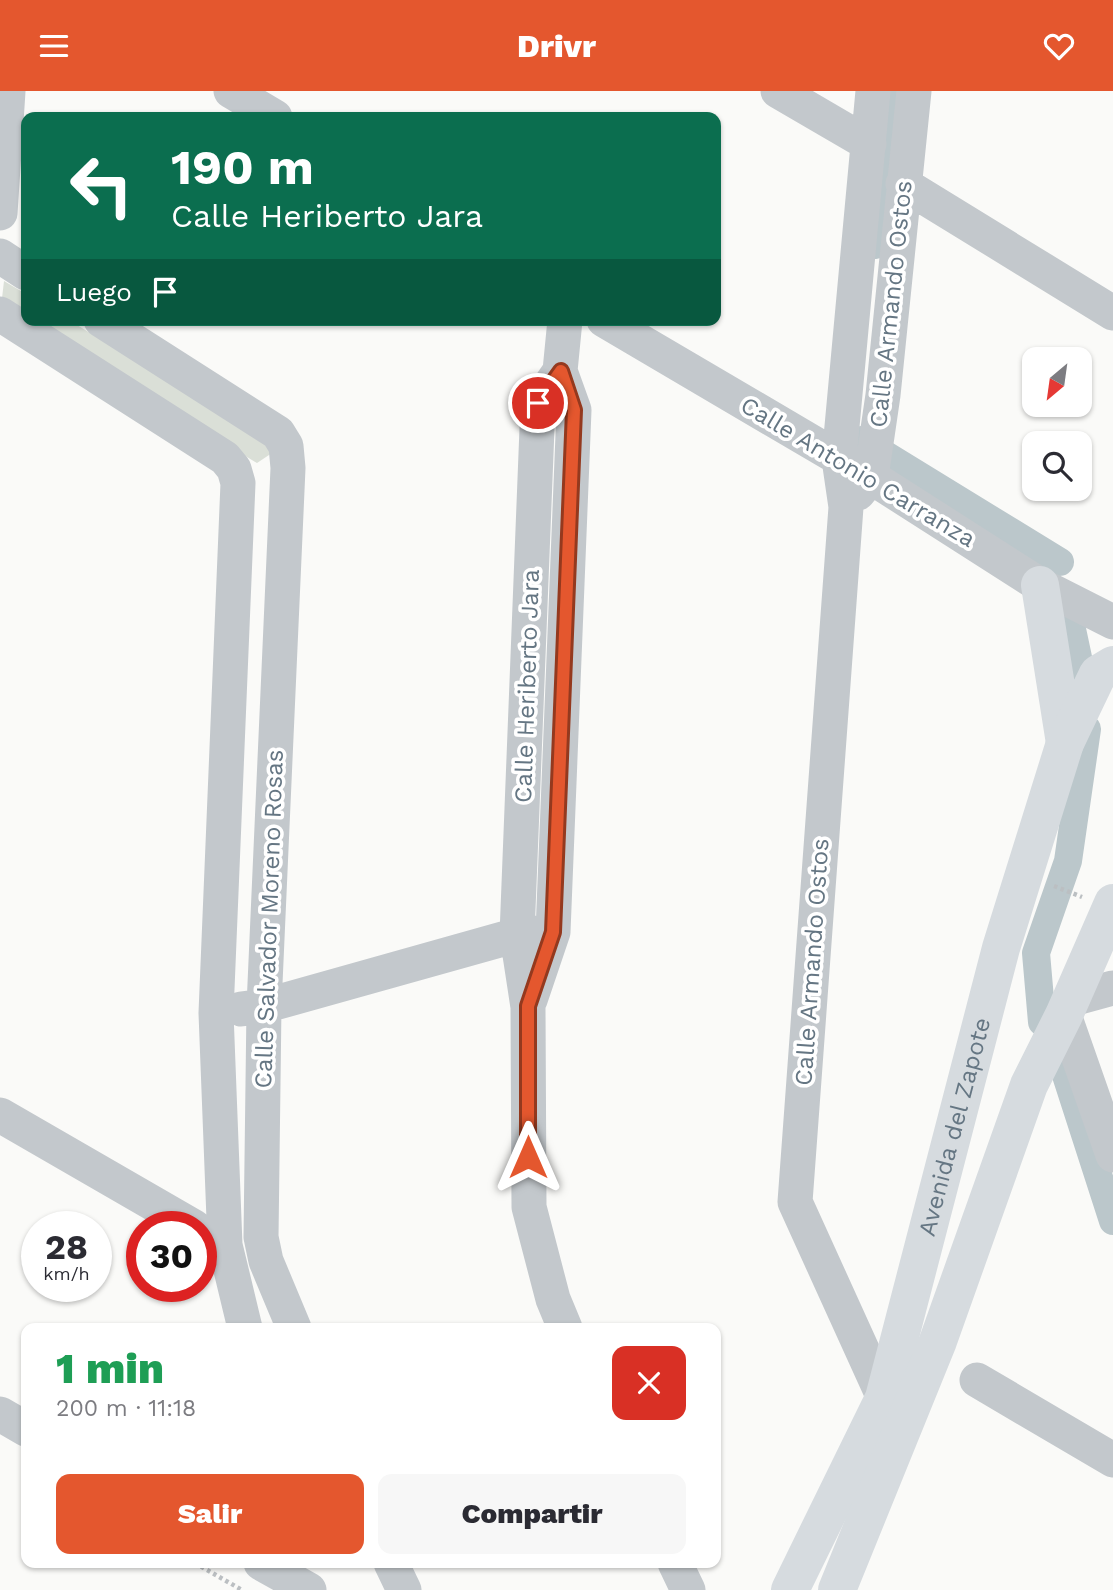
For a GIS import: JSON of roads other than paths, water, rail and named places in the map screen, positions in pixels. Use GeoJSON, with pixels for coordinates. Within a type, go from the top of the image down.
{"type":"FeatureCollection","features":[{"type":"Feature","properties":{"kind":"main road"},"geometry":{"type":"LineString","coordinates":[[1040,585],[1065,743]]}},
{"type":"Feature","properties":{"kind":"main road","name":"Avenida del Zapote"},"geometry":{"type":"LineString","coordinates":[[790,1590],[884,1398],[1002,948],[1065,743],[1098,674],[1113,665]]}},
{"type":"Feature","properties":{"kind":"main road","name":"Avenida del Zapote"},"geometry":{"type":"LineString","coordinates":[[837,1590],[939,1341],[1029,1085],[1068,1007],[1098,900]]}},
{"type":"Feature","properties":{"kind":"street"},"geometry":{"type":"LineString","coordinates":[[0,213],[8,91]]}},
{"type":"Feature","properties":{"kind":"street"},"geometry":{"type":"LineString","coordinates":[[231,91],[273,108]]}},
{"type":"Feature","properties":{"kind":"street"},"geometry":{"type":"LineString","coordinates":[[778,91],[869,144]]}},
{"type":"Feature","properties":{"kind":"street","name":"Calle Armando Ostos"},"geometry":{"type":"LineString","coordinates":[[873,91],[839,459],[846,507],[795,1202],[884,1398]]}},
{"type":"Feature","properties":{"kind":"street","name":"Calle Armando Ostos"},"geometry":{"type":"LineString","coordinates":[[871,477],[883,395],[914,91]]}},
{"type":"Feature","properties":{"kind":"street"},"geometry":{"type":"LineString","coordinates":[[903,184],[1113,313]]}},
{"type":"Feature","properties":{"kind":"street"},"geometry":{"type":"LineString","coordinates":[[0,256],[21,270]]}},
{"type":"Feature","properties":{"kind":"street","name":"Calle Salvador Moreno Rosas"},"geometry":{"type":"LineString","coordinates":[[0,314],[225,458],[236,476],[238,504],[216,1013],[213,1211]]}},
{"type":"Feature","properties":{"kind":"street","name":"Calle Salvador Moreno Rosas"},"geometry":{"type":"LineString","coordinates":[[110,326],[278,433],[286,446],[286,503],[264,1006],[261,1237],[267,1261],[292,1323]]}},
{"type":"Feature","properties":{"kind":"street","name":"Calle Heriberto Jara"},"geometry":{"type":"LineString","coordinates":[[528,1006],[553,932],[574,410],[561,371],[565,326]]}},
{"type":"Feature","properties":{"kind":"street","name":"Calle Antonio Carranza"},"geometry":{"type":"LineString","coordinates":[[614,326],[871,477],[1040,585],[1113,622]]}},
{"type":"Feature","properties":{"kind":"street","name":"Calle Heriberto Jara"},"geometry":{"type":"LineString","coordinates":[[561,371],[538,403],[517,935],[528,1006],[528,1206],[553,1299],[563,1323]]}},
{"type":"Feature","properties":{"kind":"street"},"geometry":{"type":"LineString","coordinates":[[846,507],[871,477]]}},
{"type":"Feature","properties":{"kind":"street"},"geometry":{"type":"LineString","coordinates":[[238,504],[286,503]]}},
{"type":"Feature","properties":{"kind":"street"},"geometry":{"type":"LineString","coordinates":[[216,1013],[264,1006],[517,935],[553,932]]}},
{"type":"Feature","properties":{"kind":"street"},"geometry":{"type":"LineString","coordinates":[[1113,988],[1068,1007],[1113,1155]]}},
{"type":"Feature","properties":{"kind":"street"},"geometry":{"type":"LineString","coordinates":[[0,1115],[166,1211]]}},
{"type":"Feature","properties":{"kind":"street"},"geometry":{"type":"LineString","coordinates":[[217,1238],[261,1237]]}},
{"type":"Feature","properties":{"kind":"street","name":"Calle Salvador Moreno Rosas"},"geometry":{"type":"LineString","coordinates":[[217,1249],[244,1323]]}},
{"type":"Feature","properties":{"kind":"street"},"geometry":{"type":"LineString","coordinates":[[977,1380],[1113,1460]]}},
{"type":"Feature","properties":{"kind":"street"},"geometry":{"type":"LineString","coordinates":[[0,1414],[21,1426]]}},
{"type":"Feature","properties":{"kind":"street"},"geometry":{"type":"LineString","coordinates":[[270,1568],[310,1590]]}},
{"type":"Feature","properties":{"kind":"street"},"geometry":{"type":"LineString","coordinates":[[304,1568],[310,1590]]}},
{"type":"Feature","properties":{"kind":"street"},"geometry":{"type":"LineString","coordinates":[[393,1568],[404,1590]]}},
{"type":"Feature","properties":{"kind":"street"},"geometry":{"type":"LineString","coordinates":[[677,1568],[688,1590]]}},
{"type":"Feature","properties":{"kind":"waterway"},"geometry":{"type":"LineString","coordinates":[[876,245],[892,91]]}},
{"type":"Feature","properties":{"kind":"waterway"},"geometry":{"type":"LineString","coordinates":[[861,440],[1060,562]]}},
{"type":"Feature","properties":{"kind":"waterway"},"geometry":{"type":"LineString","coordinates":[[1070,620],[1080,667]]}},
{"type":"Feature","properties":{"kind":"waterway"},"geometry":{"type":"LineString","coordinates":[[1042,1022],[1036,953],[1068,861],[1087,729]]}},
{"type":"Feature","properties":{"kind":"waterway"},"geometry":{"type":"LineString","coordinates":[[1063,1066],[1113,1221]]}}]}
